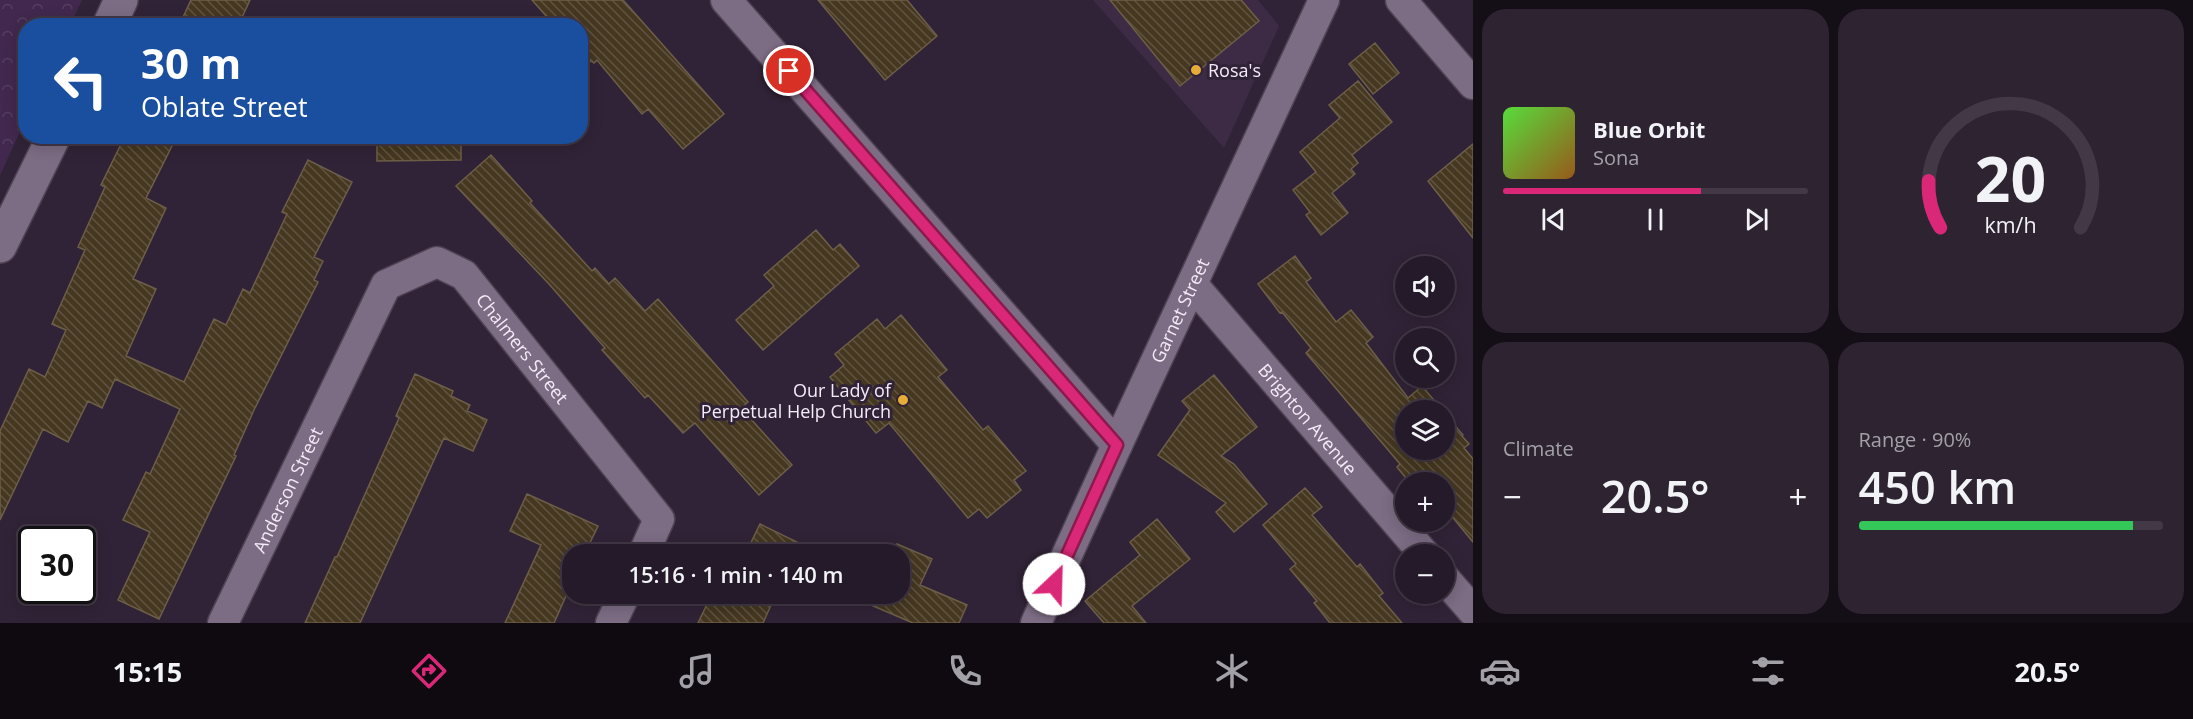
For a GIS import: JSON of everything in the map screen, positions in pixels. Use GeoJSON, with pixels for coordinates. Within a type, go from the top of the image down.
{"type":"FeatureCollection","features":[{"type":"Feature","properties":{"kind":"main road"},"geometry":{"type":"LineString","coordinates":[[113,18],[121,0]]}},
{"type":"Feature","properties":{"kind":"main road"},"geometry":{"type":"LineString","coordinates":[[0,246],[50,144]]}},
{"type":"Feature","properties":{"kind":"street"},"geometry":{"type":"LineString","coordinates":[[726,0],[1117,445]]}},
{"type":"Feature","properties":{"kind":"street","name":"Garnet Street"},"geometry":{"type":"LineString","coordinates":[[1048,617],[1117,445],[1324,0]]}},
{"type":"Feature","properties":{"kind":"street"},"geometry":{"type":"LineString","coordinates":[[1401,0],[1473,84]]}},
{"type":"Feature","properties":{"kind":"street","name":"Chalmers Street"},"geometry":{"type":"LineString","coordinates":[[351,356],[386,285],[437,262],[464,275],[659,519],[648,544]]}},
{"type":"Feature","properties":{"kind":"street","name":"Brighton Avenue"},"geometry":{"type":"LineString","coordinates":[[1192,284],[1416,544]]}},
{"type":"Feature","properties":{"kind":"street","name":"Anderson Street"},"geometry":{"type":"LineString","coordinates":[[222,623],[351,356]]}},
{"type":"Feature","properties":{"kind":"street"},"geometry":{"type":"LineString","coordinates":[[1455,591],[1473,611]]}},
{"type":"Feature","properties":{"kind":"street"},"geometry":{"type":"LineString","coordinates":[[611,623],[620,604]]}},
{"type":"Feature","properties":{"kind":"shaded area"},"geometry":{"type":"Polygon","coordinates":[[[1093,0],[1258,0],[1279,26],[1224,148],[1093,0]]]}},
{"type":"Feature","properties":{"kind":"green space"},"geometry":{"type":"Polygon","coordinates":[[[0,0],[82,0],[73,18],[18,18],[18,136],[0,175],[0,0]]]}},
{"type":"Feature","properties":{"kind":"building"},"geometry":{"type":"Polygon","coordinates":[[[191,0],[250,0],[242,18],[183,18],[191,0]]]}},
{"type":"Feature","properties":{"kind":"building"},"geometry":{"type":"Polygon","coordinates":[[[532,0],[623,0],[724,114],[683,149],[648,109],[642,114],[597,60],[588,63],[588,18],[548,18],[532,0]]]}},
{"type":"Feature","properties":{"kind":"building"},"geometry":{"type":"Polygon","coordinates":[[[818,0],[907,0],[937,36],[885,80],[818,0]]]}},
{"type":"Feature","properties":{"kind":"building"},"geometry":{"type":"Polygon","coordinates":[[[1110,0],[1241,0],[1259,21],[1180,86],[1110,0]]]}},
{"type":"Feature","properties":{"kind":"building"},"geometry":{"type":"Polygon","coordinates":[[[1375,43],[1399,73],[1373,94],[1349,64],[1375,43]]]}},
{"type":"Feature","properties":{"kind":"building"},"geometry":{"type":"Polygon","coordinates":[[[1358,81],[1392,122],[1352,155],[1358,163],[1351,169],[1355,174],[1332,193],[1348,213],[1321,235],[1306,215],[1310,212],[1293,190],[1316,172],[1300,152],[1340,118],[1329,105],[1358,81]]]}},
{"type":"Feature","properties":{"kind":"building"},"geometry":{"type":"Polygon","coordinates":[[[121,144],[173,144],[146,198],[166,208],[133,279],[156,289],[126,356],[184,382],[214,319],[226,325],[243,289],[250,293],[287,214],[282,212],[308,160],[352,182],[314,257],[323,261],[314,280],[318,282],[254,410],[234,455],[236,456],[159,619],[118,600],[150,532],[123,520],[146,472],[150,474],[180,409],[115,379],[102,408],[88,401],[68,442],[43,429],[0,520],[0,431],[29,369],[45,377],[66,330],[52,324],[85,250],[78,247],[105,187],[101,185],[121,144]]]}},
{"type":"Feature","properties":{"kind":"building"},"geometry":{"type":"Polygon","coordinates":[[[377,144],[461,144],[461,160],[377,161],[377,144]]]}},
{"type":"Feature","properties":{"kind":"building"},"geometry":{"type":"Polygon","coordinates":[[[1473,144],[1473,238],[1428,181],[1473,144]]]}},
{"type":"Feature","properties":{"kind":"building"},"geometry":{"type":"Polygon","coordinates":[[[491,155],[532,201],[530,203],[592,271],[595,268],[609,284],[615,278],[645,311],[658,299],[748,402],[741,408],[792,465],[759,495],[695,423],[683,433],[648,395],[645,398],[602,350],[605,348],[549,284],[456,186],[491,155]]]}},
{"type":"Feature","properties":{"kind":"building"},"geometry":{"type":"Polygon","coordinates":[[[816,230],[833,250],[840,244],[859,266],[763,350],[736,320],[774,286],[764,275],[816,230]]]}},
{"type":"Feature","properties":{"kind":"building"},"geometry":{"type":"Polygon","coordinates":[[[1295,256],[1311,278],[1306,282],[1336,322],[1351,310],[1373,337],[1366,343],[1395,381],[1395,388],[1400,388],[1408,398],[1420,388],[1424,388],[1434,400],[1395,400],[1395,458],[1306,353],[1311,348],[1258,284],[1295,256]]]}},
{"type":"Feature","properties":{"kind":"building","name":"Our Lady of Perpetual Help Church"},"geometry":{"type":"Polygon","coordinates":[[[901,315],[947,370],[938,377],[983,430],[988,426],[1026,471],[1014,480],[1021,490],[987,518],[979,509],[968,518],[889,423],[876,433],[830,377],[844,365],[835,354],[877,319],[885,329],[901,315]]]}},
{"type":"Feature","properties":{"kind":"building"},"geometry":{"type":"Polygon","coordinates":[[[415,374],[453,391],[451,396],[470,405],[467,411],[487,420],[473,451],[444,438],[360,623],[305,623],[399,418],[396,416],[415,374]]]}},
{"type":"Feature","properties":{"kind":"building"},"geometry":{"type":"Polygon","coordinates":[[[1214,375],[1257,427],[1221,456],[1234,464],[1267,504],[1234,532],[1216,512],[1226,503],[1158,455],[1190,410],[1182,401],[1214,375]]]}},
{"type":"Feature","properties":{"kind":"building"},"geometry":{"type":"Polygon","coordinates":[[[1455,426],[1469,444],[1464,448],[1473,459],[1473,542],[1455,520],[1455,472],[1401,472],[1397,467],[1400,464],[1397,460],[1455,460],[1455,426]]]}},
{"type":"Feature","properties":{"kind":"building"},"geometry":{"type":"Polygon","coordinates":[[[1305,488],[1322,507],[1312,515],[1357,567],[1360,564],[1383,593],[1379,596],[1402,623],[1330,623],[1314,603],[1317,601],[1290,569],[1296,564],[1263,525],[1305,488]]]}},
{"type":"Feature","properties":{"kind":"building"},"geometry":{"type":"Polygon","coordinates":[[[527,494],[598,526],[589,544],[562,544],[562,604],[554,623],[505,623],[541,545],[510,531],[527,494]]]}},
{"type":"Feature","properties":{"kind":"building"},"geometry":{"type":"Polygon","coordinates":[[[1157,519],[1190,559],[1132,606],[1146,623],[1104,623],[1085,601],[1140,555],[1130,542],[1157,519]]]}},
{"type":"Feature","properties":{"kind":"building"},"geometry":{"type":"Polygon","coordinates":[[[760,524],[801,544],[750,544],[760,524]]]}},
{"type":"Feature","properties":{"kind":"building"},"geometry":{"type":"Polygon","coordinates":[[[910,550],[932,559],[920,585],[967,605],[959,623],[913,623],[871,605],[910,604],[910,550]]]}},
{"type":"Feature","properties":{"kind":"building"},"geometry":{"type":"Polygon","coordinates":[[[707,604],[772,604],[763,623],[698,623],[707,604]]]}},
{"type":"Feature","properties":{"kind":"place","name":"Rosa's"},"geometry":{"type":"Point","coordinates":[1196,70]}},
{"type":"Feature","properties":{"kind":"place","name":"Our Lady of Perpetual Help Church"},"geometry":{"type":"Point","coordinates":[903,400]}},
{"type":"Feature","properties":{"kind":"route"},"geometry":{"type":"LineString","coordinates":[[789,71],[1117,445],[1054,584]]}}]}
